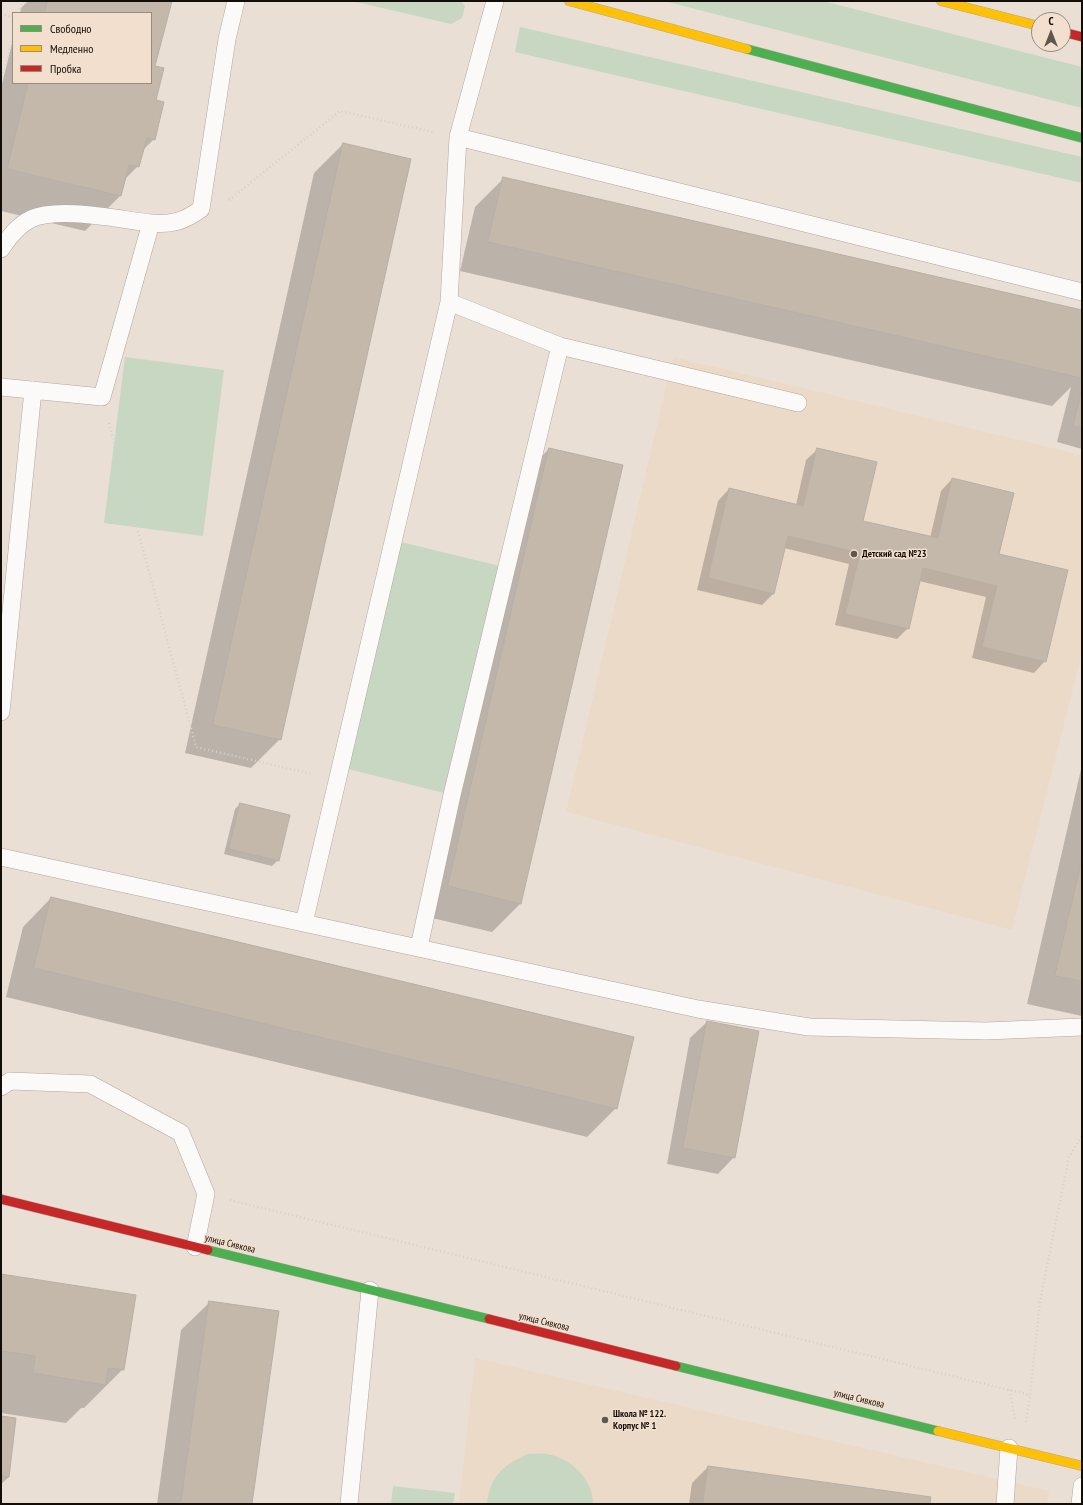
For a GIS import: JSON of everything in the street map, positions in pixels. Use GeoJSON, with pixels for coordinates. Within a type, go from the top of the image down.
{"type":"FeatureCollection","features":[{"type":"Feature","properties":{"kind":"street"},"geometry":{"type":"LineString","coordinates":[[569,1],[1082,138]]}},
{"type":"Feature","properties":{"kind":"street"},"geometry":{"type":"LineString","coordinates":[[941,1],[1031,24]]}},
{"type":"Feature","properties":{"kind":"street"},"geometry":{"type":"LineString","coordinates":[[1071,34],[1082,37]]}},
{"type":"Feature","properties":{"kind":"street","name":"улица Сивкова"},"geometry":{"type":"LineString","coordinates":[[1,1199],[1082,1466]]}},
{"type":"Feature","properties":{"kind":"lane"},"geometry":{"type":"LineString","coordinates":[[1,249],[11,233],[32,219],[58,213],[152,223],[177,223],[190,217],[201,209],[227,39],[236,1]]}},
{"type":"Feature","properties":{"kind":"lane"},"geometry":{"type":"LineString","coordinates":[[304,923],[449,302],[458,137],[494,1]]}},
{"type":"Feature","properties":{"kind":"lane"},"geometry":{"type":"LineString","coordinates":[[458,137],[1082,292]]}},
{"type":"Feature","properties":{"kind":"lane"},"geometry":{"type":"LineString","coordinates":[[1,387],[102,397],[152,223]]}},
{"type":"Feature","properties":{"kind":"lane"},"geometry":{"type":"LineString","coordinates":[[449,302],[560,346],[798,403]]}},
{"type":"Feature","properties":{"kind":"lane"},"geometry":{"type":"LineString","coordinates":[[419,947],[452,794],[560,346]]}},
{"type":"Feature","properties":{"kind":"lane"},"geometry":{"type":"LineString","coordinates":[[1,712],[33,390]]}},
{"type":"Feature","properties":{"kind":"lane"},"geometry":{"type":"LineString","coordinates":[[1,857],[698,1009],[809,1027],[986,1031],[1082,1027]]}},
{"type":"Feature","properties":{"kind":"lane"},"geometry":{"type":"LineString","coordinates":[[1,1087],[10,1081],[90,1084],[181,1133],[206,1194],[195,1247]]}},
{"type":"Feature","properties":{"kind":"lane"},"geometry":{"type":"LineString","coordinates":[[348,1504],[370,1290]]}},
{"type":"Feature","properties":{"kind":"lane"},"geometry":{"type":"LineString","coordinates":[[1005,1504],[1009,1448]]}},
{"type":"Feature","properties":{"kind":"lane"},"geometry":{"type":"LineString","coordinates":[[1080,1504],[1082,1486]]}},
{"type":"Feature","properties":{"kind":"path"},"geometry":{"type":"LineString","coordinates":[[19,12],[22,1]]}},
{"type":"Feature","properties":{"kind":"path"},"geometry":{"type":"LineString","coordinates":[[1,14],[12,17]]}},
{"type":"Feature","properties":{"kind":"path"},"geometry":{"type":"LineString","coordinates":[[1,85],[12,41]]}},
{"type":"Feature","properties":{"kind":"path"},"geometry":{"type":"LineString","coordinates":[[223,205],[340,111],[458,137]]}},
{"type":"Feature","properties":{"kind":"path"},"geometry":{"type":"LineString","coordinates":[[102,397],[196,747],[338,780]]}},
{"type":"Feature","properties":{"kind":"path"},"geometry":{"type":"LineString","coordinates":[[206,1194],[1030,1395],[1040,1301],[1069,1157],[1082,1135]]}},
{"type":"Feature","properties":{"kind":"shaded area","name":"Детский сад №23"},"geometry":{"type":"Polygon","coordinates":[[[673,357],[1082,455],[1082,653],[1012,930],[566,812],[673,357]]]}},
{"type":"Feature","properties":{"kind":"shaded area","name":"Школа № 122. Корпус № 1"},"geometry":{"type":"Polygon","coordinates":[[[475,1358],[1049,1491],[1047,1504],[459,1504],[475,1358]]]}},
{"type":"Feature","properties":{"kind":"green space"},"geometry":{"type":"Polygon","coordinates":[[[352,1],[461,1],[465,6],[462,18],[451,24],[352,1]]]}},
{"type":"Feature","properties":{"kind":"green space"},"geometry":{"type":"Polygon","coordinates":[[[664,1],[823,1],[1082,67],[1082,108],[664,1]]]}},
{"type":"Feature","properties":{"kind":"green space"},"geometry":{"type":"Polygon","coordinates":[[[520,27],[1082,157],[1082,183],[515,52],[520,27]]]}},
{"type":"Feature","properties":{"kind":"green space"},"geometry":{"type":"Polygon","coordinates":[[[125,357],[224,370],[203,536],[104,523],[125,357]]]}},
{"type":"Feature","properties":{"kind":"green space"},"geometry":{"type":"Polygon","coordinates":[[[393,540],[508,568],[452,795],[340,767],[393,540]]]}},
{"type":"Feature","properties":{"kind":"green space"},"geometry":{"type":"Polygon","coordinates":[[[528,1454],[547,1454],[556,1456],[572,1465],[585,1478],[592,1495],[593,1504],[487,1504],[491,1486],[499,1473],[511,1463],[528,1454]]]}},
{"type":"Feature","properties":{"kind":"green space"},"geometry":{"type":"Polygon","coordinates":[[[393,1486],[455,1493],[453,1504],[391,1504],[393,1486]]]}},
{"type":"Feature","properties":{"kind":"building"},"geometry":{"type":"Polygon","coordinates":[[[48,1],[172,1],[155,66],[164,68],[156,100],[164,102],[155,140],[147,138],[139,167],[129,165],[121,196],[7,169],[28,84],[152,84],[152,12],[45,12],[48,1]]]}},
{"type":"Feature","properties":{"kind":"building"},"geometry":{"type":"Polygon","coordinates":[[[343,143],[411,159],[281,740],[213,725],[343,143]]]}},
{"type":"Feature","properties":{"kind":"building"},"geometry":{"type":"Polygon","coordinates":[[[503,177],[1082,310],[1081,378],[488,242],[503,177]]]}},
{"type":"Feature","properties":{"kind":"building"},"geometry":{"type":"Polygon","coordinates":[[[1082,390],[1082,428],[1073,426],[1082,390]]]}},
{"type":"Feature","properties":{"kind":"building"},"geometry":{"type":"Polygon","coordinates":[[[549,448],[623,465],[521,904],[448,886],[549,448]]]}},
{"type":"Feature","properties":{"kind":"building"},"geometry":{"type":"Polygon","coordinates":[[[817,448],[877,462],[863,521],[938,538],[952,478],[1014,493],[999,554],[1068,570],[1046,662],[982,647],[997,586],[923,568],[909,629],[845,614],[860,553],[788,536],[774,594],[708,578],[729,488],[803,506],[817,448]]]}},
{"type":"Feature","properties":{"kind":"building"},"geometry":{"type":"Polygon","coordinates":[[[240,803],[290,815],[279,861],[229,849],[240,803]]]}},
{"type":"Feature","properties":{"kind":"building"},"geometry":{"type":"Polygon","coordinates":[[[1082,859],[1082,981],[1055,976],[1082,859]]]}},
{"type":"Feature","properties":{"kind":"building"},"geometry":{"type":"Polygon","coordinates":[[[51,897],[634,1037],[617,1109],[34,968],[51,897]]]}},
{"type":"Feature","properties":{"kind":"building"},"geometry":{"type":"Polygon","coordinates":[[[707,1021],[759,1031],[735,1158],[683,1148],[707,1021]]]}},
{"type":"Feature","properties":{"kind":"building"},"geometry":{"type":"Polygon","coordinates":[[[1,1274],[136,1295],[124,1370],[108,1368],[106,1385],[33,1373],[35,1356],[1,1351],[1,1274]]]}},
{"type":"Feature","properties":{"kind":"building"},"geometry":{"type":"Polygon","coordinates":[[[209,1301],[279,1311],[252,1504],[181,1504],[209,1301]]]}},
{"type":"Feature","properties":{"kind":"building"},"geometry":{"type":"Polygon","coordinates":[[[1,1416],[16,1418],[9,1477],[1,1476],[1,1416]]]}},
{"type":"Feature","properties":{"kind":"building"},"geometry":{"type":"Polygon","coordinates":[[[708,1466],[931,1497],[930,1504],[703,1504],[708,1466]]]}},
{"type":"Feature","properties":{"kind":"traffic: fast"},"geometry":{"type":"LineString","coordinates":[[747,49],[1082,138]]}},
{"type":"Feature","properties":{"kind":"traffic: fast"},"geometry":{"type":"LineString","coordinates":[[208,1250],[489,1319]]}},
{"type":"Feature","properties":{"kind":"traffic: fast"},"geometry":{"type":"LineString","coordinates":[[676,1366],[938,1431]]}},
{"type":"Feature","properties":{"kind":"traffic: slow"},"geometry":{"type":"LineString","coordinates":[[569,1],[747,49]]}},
{"type":"Feature","properties":{"kind":"traffic: slow"},"geometry":{"type":"LineString","coordinates":[[941,1],[1031,24]]}},
{"type":"Feature","properties":{"kind":"traffic: slow"},"geometry":{"type":"LineString","coordinates":[[938,1431],[1082,1466]]}},
{"type":"Feature","properties":{"kind":"traffic: jam"},"geometry":{"type":"LineString","coordinates":[[1071,34],[1082,37]]}},
{"type":"Feature","properties":{"kind":"traffic: jam"},"geometry":{"type":"LineString","coordinates":[[1,1199],[208,1250]]}},
{"type":"Feature","properties":{"kind":"traffic: jam"},"geometry":{"type":"LineString","coordinates":[[489,1319],[676,1366]]}},
{"type":"Feature","properties":{"kind":"place","name":"Детский сад №23"},"geometry":{"type":"Point","coordinates":[854,554]}},
{"type":"Feature","properties":{"kind":"place","name":"Школа № 122. Корпус № 1"},"geometry":{"type":"Point","coordinates":[605,1420]}}]}
